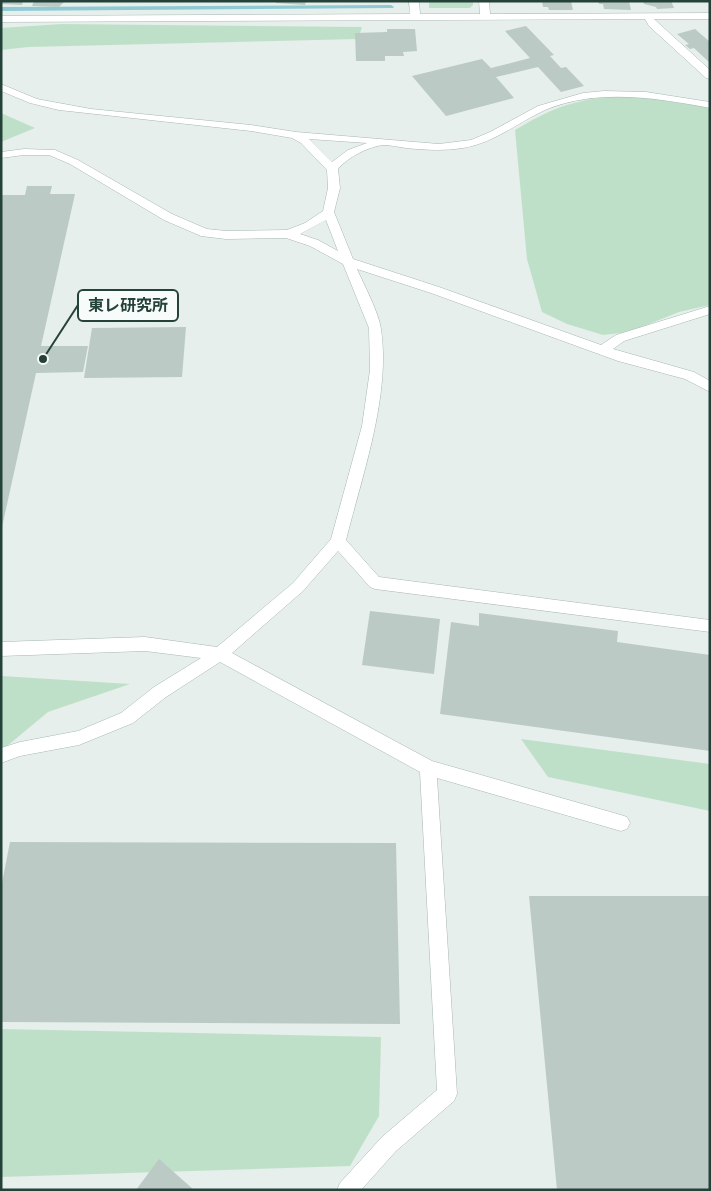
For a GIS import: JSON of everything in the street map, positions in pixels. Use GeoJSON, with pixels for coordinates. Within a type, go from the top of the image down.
{"type":"FeatureCollection","features":[{"type":"Feature","properties":{"kind":"street"},"geometry":{"type":"LineString","coordinates":[[414,1],[415,17]]}},
{"type":"Feature","properties":{"kind":"street"},"geometry":{"type":"LineString","coordinates":[[484,1],[485,17]]}},
{"type":"Feature","properties":{"kind":"street"},"geometry":{"type":"LineString","coordinates":[[1,19],[485,17],[594,12],[648,16],[704,14]]}},
{"type":"Feature","properties":{"kind":"street"},"geometry":{"type":"LineString","coordinates":[[648,16],[652,24],[710,76]]}},
{"type":"Feature","properties":{"kind":"street"},"geometry":{"type":"LineString","coordinates":[[1,87],[34,101],[91,112],[251,128],[295,135],[430,146],[463,145],[499,132],[542,108],[566,100],[595,94],[638,94],[710,105]]}},
{"type":"Feature","properties":{"kind":"street"},"geometry":{"type":"LineString","coordinates":[[1,155],[24,152],[51,152],[74,162],[168,217],[205,233],[226,235],[288,234],[302,230],[320,220],[328,212],[334,188],[332,169],[315,150],[295,135]]}},
{"type":"Feature","properties":{"kind":"street"},"geometry":{"type":"LineString","coordinates":[[332,169],[341,158],[362,148],[383,142]]}},
{"type":"Feature","properties":{"kind":"street"},"geometry":{"type":"LineString","coordinates":[[1,756],[20,749],[79,738],[126,718],[160,692],[220,654],[298,586],[338,541],[369,426],[376,370],[375,328],[328,212]]}},
{"type":"Feature","properties":{"kind":"street"},"geometry":{"type":"LineString","coordinates":[[288,234],[314,243],[349,262],[434,290],[623,358],[689,375],[710,387]]}},
{"type":"Feature","properties":{"kind":"street"},"geometry":{"type":"LineString","coordinates":[[603,350],[620,338],[710,310]]}},
{"type":"Feature","properties":{"kind":"street"},"geometry":{"type":"LineString","coordinates":[[338,541],[376,583],[710,626]]}},
{"type":"Feature","properties":{"kind":"street"},"geometry":{"type":"LineString","coordinates":[[1,649],[145,644],[220,654],[428,768],[621,823]]}},
{"type":"Feature","properties":{"kind":"street"},"geometry":{"type":"LineString","coordinates":[[346,1190],[389,1144],[447,1094],[428,768]]}},
{"type":"Feature","properties":{"kind":"green space"},"geometry":{"type":"Polygon","coordinates":[[[429,1],[473,1],[473,5],[470,8],[429,8],[429,1]]]}},
{"type":"Feature","properties":{"kind":"green space"},"geometry":{"type":"Polygon","coordinates":[[[62,24],[362,27],[358,39],[28,47],[1,50],[1,28],[62,24]]]}},
{"type":"Feature","properties":{"kind":"green space"},"geometry":{"type":"Polygon","coordinates":[[[608,97],[642,97],[710,108],[710,305],[679,312],[629,332],[603,335],[567,324],[542,312],[527,259],[515,130],[538,117],[570,104],[608,97]]]}},
{"type":"Feature","properties":{"kind":"green space"},"geometry":{"type":"Polygon","coordinates":[[[1,113],[35,128],[1,142],[1,113]]]}},
{"type":"Feature","properties":{"kind":"green space"},"geometry":{"type":"Polygon","coordinates":[[[1,676],[130,684],[48,712],[1,751],[1,676]]]}},
{"type":"Feature","properties":{"kind":"green space"},"geometry":{"type":"Polygon","coordinates":[[[521,739],[710,764],[710,811],[548,777],[521,739]]]}},
{"type":"Feature","properties":{"kind":"green space"},"geometry":{"type":"Polygon","coordinates":[[[1,1029],[381,1037],[379,1116],[350,1166],[1,1177],[1,1029]]]}},
{"type":"Feature","properties":{"kind":"building"},"geometry":{"type":"Polygon","coordinates":[[[1,1],[23,1],[22,5],[1,4],[1,1]]]}},
{"type":"Feature","properties":{"kind":"building"},"geometry":{"type":"Polygon","coordinates":[[[34,1],[65,1],[59,7],[32,6],[34,1]]]}},
{"type":"Feature","properties":{"kind":"building"},"geometry":{"type":"Polygon","coordinates":[[[276,1],[306,1],[305,5],[276,3],[276,1]]]}},
{"type":"Feature","properties":{"kind":"building"},"geometry":{"type":"Polygon","coordinates":[[[542,1],[571,1],[573,10],[549,10],[548,7],[543,7],[542,1]]]}},
{"type":"Feature","properties":{"kind":"building"},"geometry":{"type":"Polygon","coordinates":[[[598,1],[629,1],[631,10],[604,9],[603,4],[599,4],[598,1]]]}},
{"type":"Feature","properties":{"kind":"building"},"geometry":{"type":"Polygon","coordinates":[[[643,1],[671,1],[674,8],[657,9],[656,7],[644,4],[643,1]]]}},
{"type":"Feature","properties":{"kind":"building"},"geometry":{"type":"Polygon","coordinates":[[[526,26],[554,55],[550,56],[561,68],[566,67],[584,86],[561,92],[538,67],[496,77],[514,98],[446,116],[412,76],[482,59],[491,68],[530,58],[505,31],[526,26]]]}},
{"type":"Feature","properties":{"kind":"building"},"geometry":{"type":"Polygon","coordinates":[[[387,29],[415,29],[417,51],[403,52],[404,56],[385,56],[385,61],[356,61],[355,33],[387,32],[387,29]]]}},
{"type":"Feature","properties":{"kind":"building"},"geometry":{"type":"Polygon","coordinates":[[[695,29],[710,42],[710,63],[694,48],[690,49],[685,45],[689,44],[677,34],[695,29]]]}},
{"type":"Feature","properties":{"kind":"building"},"geometry":{"type":"Polygon","coordinates":[[[27,186],[52,186],[50,194],[75,194],[41,346],[88,346],[83,372],[36,373],[2,527],[1,195],[25,195],[27,186]]]}},
{"type":"Feature","properties":{"kind":"building"},"geometry":{"type":"Polygon","coordinates":[[[186,327],[182,377],[84,378],[92,328],[186,327]]]}},
{"type":"Feature","properties":{"kind":"building"},"geometry":{"type":"Polygon","coordinates":[[[370,611],[440,619],[434,674],[362,665],[370,611]]]}},
{"type":"Feature","properties":{"kind":"building"},"geometry":{"type":"Polygon","coordinates":[[[479,613],[618,631],[617,642],[710,655],[710,751],[440,714],[451,622],[479,626],[479,613]]]}},
{"type":"Feature","properties":{"kind":"building"},"geometry":{"type":"Polygon","coordinates":[[[10,842],[396,843],[400,1024],[1,1022],[1,888],[10,842]]]}},
{"type":"Feature","properties":{"kind":"building"},"geometry":{"type":"Polygon","coordinates":[[[529,896],[710,896],[710,1190],[557,1190],[529,896]]]}},
{"type":"Feature","properties":{"kind":"building"},"geometry":{"type":"Polygon","coordinates":[[[159,1159],[194,1190],[136,1190],[159,1159]]]}},
{"type":"Feature","properties":{"kind":"waterway"},"geometry":{"type":"LineString","coordinates":[[1,9],[391,7]]}},
{"type":"Feature","properties":{"kind":"place","name":"東レ研究所"},"geometry":{"type":"Point","coordinates":[43,359]}}]}
